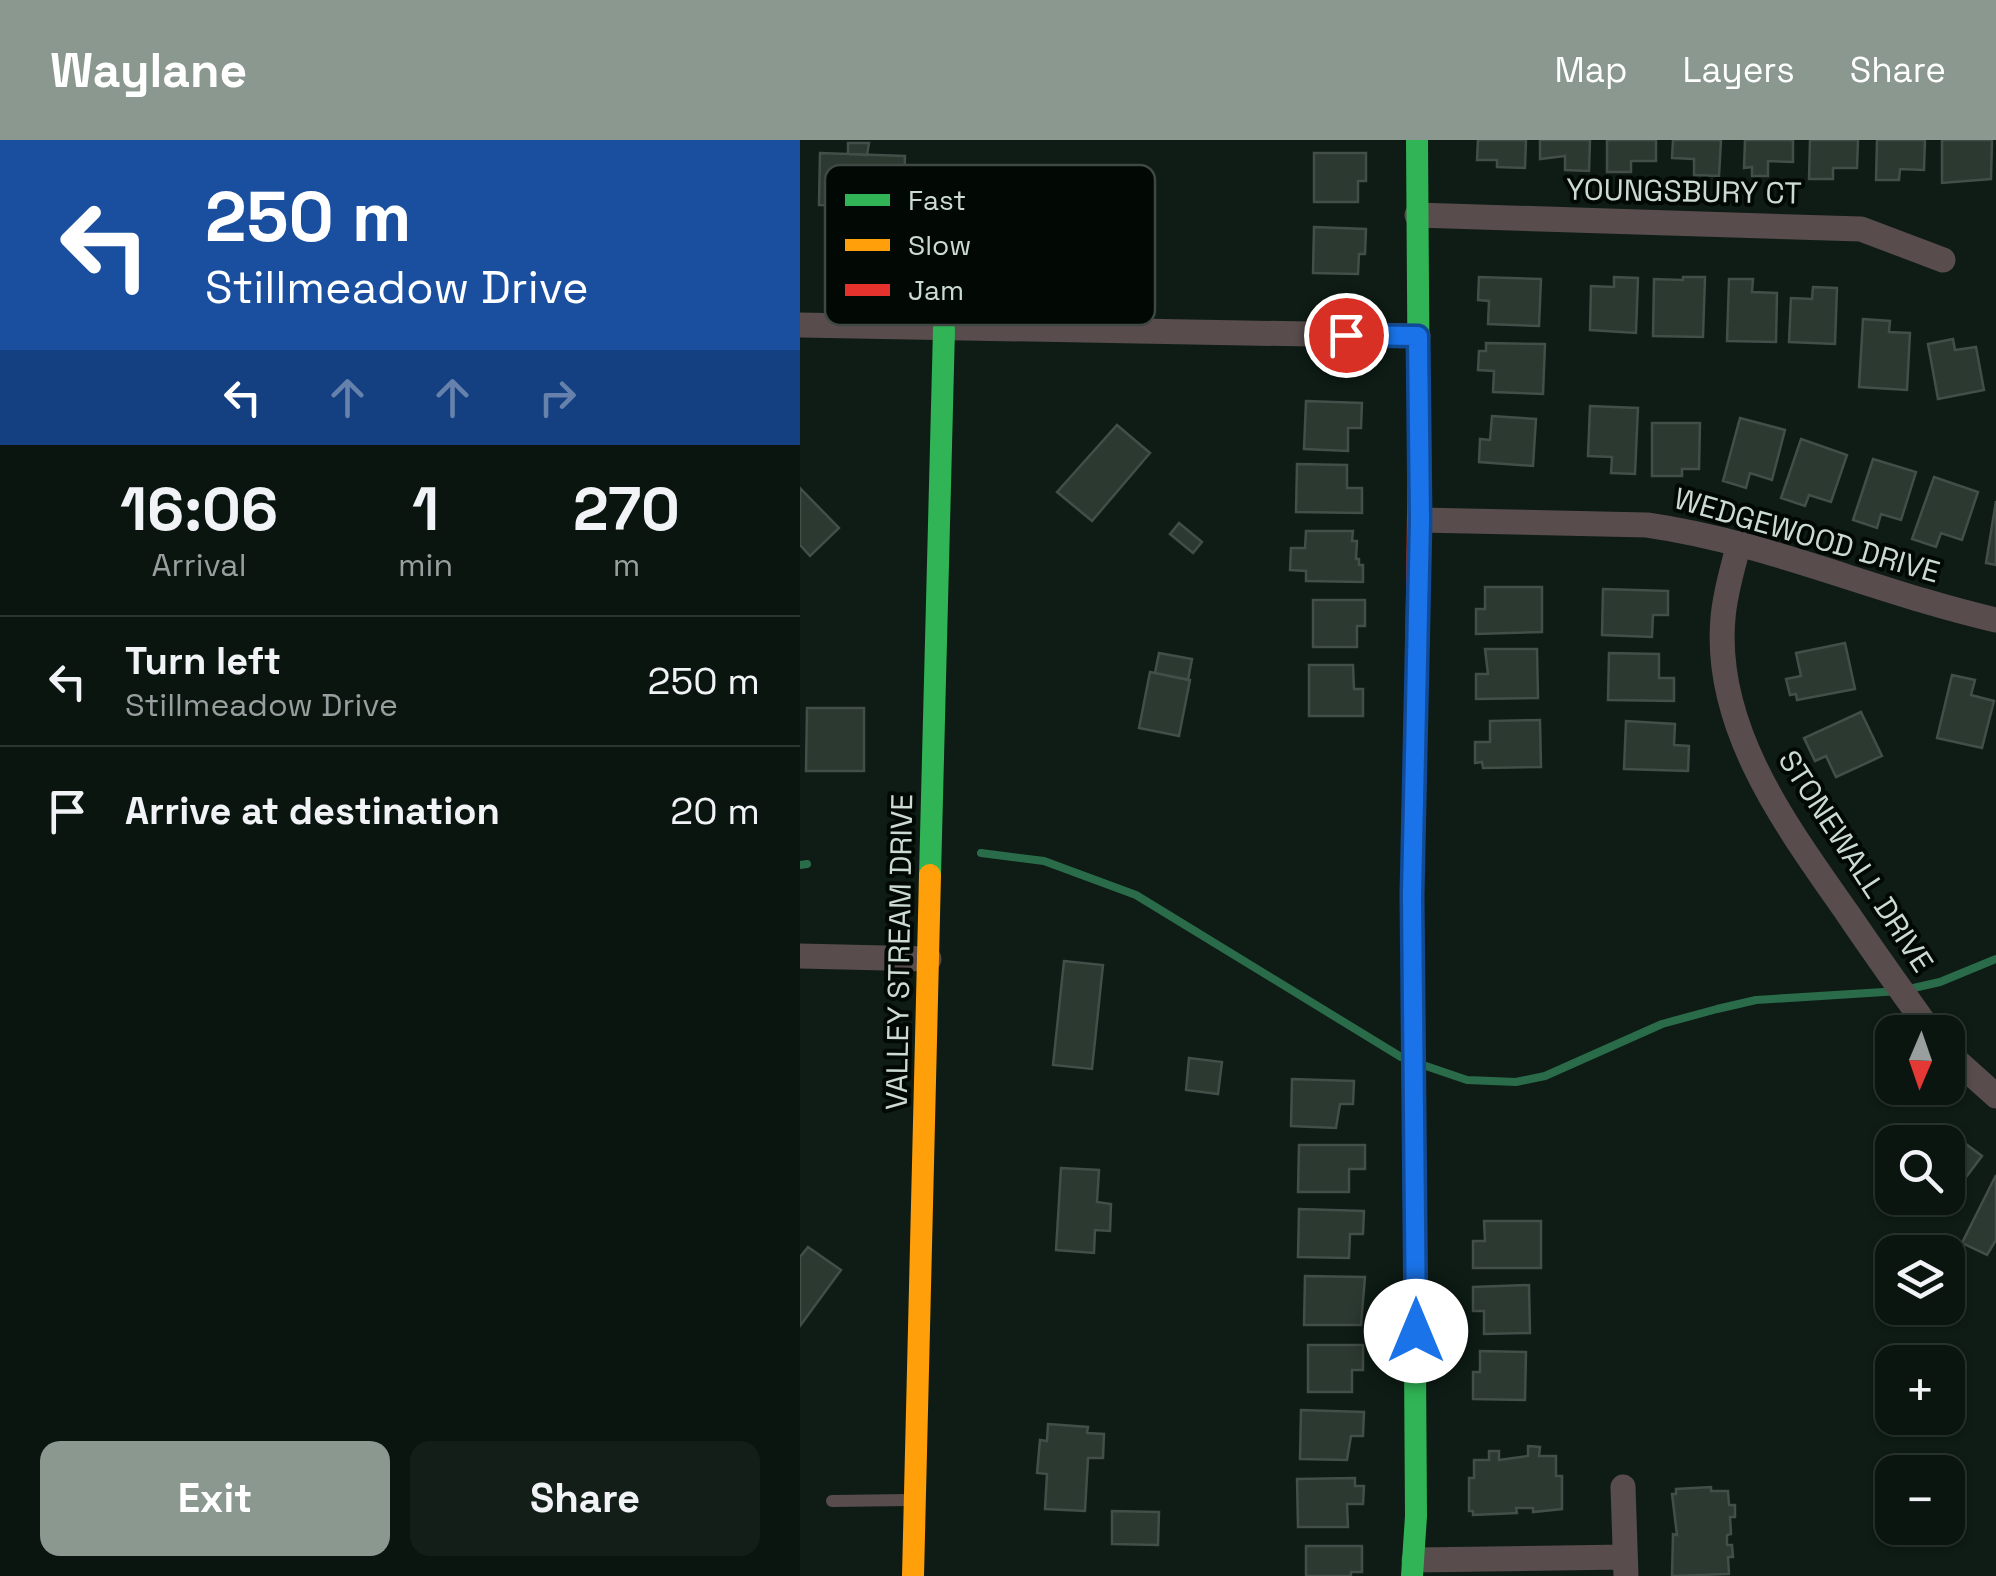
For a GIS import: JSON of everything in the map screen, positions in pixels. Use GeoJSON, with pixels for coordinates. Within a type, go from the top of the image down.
{"type":"FeatureCollection","features":[{"type":"Feature","properties":{"kind":"street"},"geometry":{"type":"LineString","coordinates":[[1417,140],[1420,520],[1412,895],[1413,1568],[1625,1566],[1623,1487]]}},
{"type":"Feature","properties":{"kind":"street","name":"YOUNGSBURY CT"},"geometry":{"type":"LineString","coordinates":[[1417,215],[1861,230],[1943,260]]}},
{"type":"Feature","properties":{"kind":"street"},"geometry":{"type":"LineString","coordinates":[[800,325],[1418,336]]}},
{"type":"Feature","properties":{"kind":"street","name":"VALLEY STREAM DRIVE"},"geometry":{"type":"LineString","coordinates":[[913,1576],[944,329]]}},
{"type":"Feature","properties":{"kind":"street","name":"WEDGEWOOD DRIVE"},"geometry":{"type":"LineString","coordinates":[[1420,520],[1646,525],[1740,544],[1951,610],[1996,620]]}},
{"type":"Feature","properties":{"kind":"street","name":"STONEWALL DRIVE"},"geometry":{"type":"LineString","coordinates":[[1740,544],[1722,620],[1732,704],[1749,755],[1807,856],[1919,1015]]}},
{"type":"Feature","properties":{"kind":"street"},"geometry":{"type":"LineString","coordinates":[[800,956],[928,959]]}},
{"type":"Feature","properties":{"kind":"street"},"geometry":{"type":"LineString","coordinates":[[1965,1069],[1996,1096]]}},
{"type":"Feature","properties":{"kind":"lane"},"geometry":{"type":"LineString","coordinates":[[832,1501],[916,1500]]}},
{"type":"Feature","properties":{"kind":"building"},"geometry":{"type":"Polygon","coordinates":[[[1478,140],[1526,140],[1525,168],[1497,167],[1497,160],[1477,160],[1478,140]]]}},
{"type":"Feature","properties":{"kind":"building"},"geometry":{"type":"Polygon","coordinates":[[[1540,140],[1590,140],[1589,171],[1565,170],[1565,156],[1540,159],[1540,140]]]}},
{"type":"Feature","properties":{"kind":"building"},"geometry":{"type":"Polygon","coordinates":[[[1607,140],[1656,140],[1656,161],[1631,161],[1631,172],[1607,172],[1607,140]]]}},
{"type":"Feature","properties":{"kind":"building"},"geometry":{"type":"Polygon","coordinates":[[[1673,140],[1721,140],[1719,176],[1694,175],[1694,159],[1672,158],[1673,140]]]}},
{"type":"Feature","properties":{"kind":"building"},"geometry":{"type":"Polygon","coordinates":[[[1745,140],[1793,140],[1793,162],[1768,161],[1768,176],[1752,176],[1752,167],[1744,168],[1745,140]]]}},
{"type":"Feature","properties":{"kind":"building"},"geometry":{"type":"Polygon","coordinates":[[[1810,140],[1858,140],[1857,168],[1833,168],[1833,179],[1809,179],[1810,140]]]}},
{"type":"Feature","properties":{"kind":"building"},"geometry":{"type":"Polygon","coordinates":[[[1877,140],[1925,140],[1924,170],[1900,169],[1899,180],[1876,180],[1877,140]]]}},
{"type":"Feature","properties":{"kind":"building"},"geometry":{"type":"Polygon","coordinates":[[[1942,140],[1992,140],[1991,179],[1942,183],[1942,140]]]}},
{"type":"Feature","properties":{"kind":"building"},"geometry":{"type":"Polygon","coordinates":[[[848,143],[869,143],[867,155],[848,154],[848,143]]]}},
{"type":"Feature","properties":{"kind":"building"},"geometry":{"type":"Polygon","coordinates":[[[820,153],[905,156],[905,165],[825,165],[825,205],[819,205],[820,153]]]}},
{"type":"Feature","properties":{"kind":"building"},"geometry":{"type":"Polygon","coordinates":[[[1314,153],[1366,153],[1366,181],[1358,181],[1358,202],[1314,202],[1314,153]]]}},
{"type":"Feature","properties":{"kind":"building"},"geometry":{"type":"Polygon","coordinates":[[[1314,227],[1366,229],[1365,254],[1359,254],[1358,274],[1313,273],[1314,227]]]}},
{"type":"Feature","properties":{"kind":"building"},"geometry":{"type":"Polygon","coordinates":[[[1479,277],[1541,279],[1539,326],[1488,324],[1489,301],[1478,300],[1479,277]]]}},
{"type":"Feature","properties":{"kind":"building"},"geometry":{"type":"Polygon","coordinates":[[[1614,277],[1638,278],[1636,333],[1590,330],[1591,286],[1614,287],[1614,277]]]}},
{"type":"Feature","properties":{"kind":"building"},"geometry":{"type":"Polygon","coordinates":[[[1705,277],[1703,337],[1653,336],[1654,279],[1705,277]]]}},
{"type":"Feature","properties":{"kind":"building"},"geometry":{"type":"Polygon","coordinates":[[[1729,279],[1753,279],[1752,292],[1777,293],[1776,342],[1727,341],[1729,279]]]}},
{"type":"Feature","properties":{"kind":"building"},"geometry":{"type":"Polygon","coordinates":[[[1813,287],[1837,288],[1835,344],[1789,342],[1791,298],[1812,299],[1813,287]]]}},
{"type":"Feature","properties":{"kind":"building"},"geometry":{"type":"Polygon","coordinates":[[[1863,319],[1890,321],[1889,332],[1910,333],[1907,390],[1859,387],[1863,319]]]}},
{"type":"Feature","properties":{"kind":"building"},"geometry":{"type":"Polygon","coordinates":[[[1953,339],[1955,350],[1976,347],[1984,390],[1938,399],[1928,344],[1953,339]]]}},
{"type":"Feature","properties":{"kind":"building"},"geometry":{"type":"Polygon","coordinates":[[[1486,343],[1545,344],[1543,394],[1493,392],[1494,371],[1478,370],[1479,351],[1486,351],[1486,343]]]}},
{"type":"Feature","properties":{"kind":"building"},"geometry":{"type":"Polygon","coordinates":[[[1306,401],[1362,403],[1361,428],[1348,428],[1348,451],[1304,449],[1306,401]]]}},
{"type":"Feature","properties":{"kind":"building"},"geometry":{"type":"Polygon","coordinates":[[[1590,406],[1638,408],[1635,474],[1611,473],[1612,457],[1588,456],[1590,406]]]}},
{"type":"Feature","properties":{"kind":"building"},"geometry":{"type":"Polygon","coordinates":[[[1492,416],[1536,419],[1533,466],[1479,462],[1480,439],[1490,440],[1492,416]]]}},
{"type":"Feature","properties":{"kind":"building"},"geometry":{"type":"Polygon","coordinates":[[[1740,418],[1785,430],[1772,480],[1750,473],[1746,488],[1723,481],[1740,418]]]}},
{"type":"Feature","properties":{"kind":"building"},"geometry":{"type":"Polygon","coordinates":[[[1652,423],[1700,423],[1699,469],[1682,469],[1682,476],[1652,476],[1652,423]]]}},
{"type":"Feature","properties":{"kind":"building"},"geometry":{"type":"Polygon","coordinates":[[[1117,425],[1150,453],[1092,521],[1057,492],[1117,425]]]}},
{"type":"Feature","properties":{"kind":"building"},"geometry":{"type":"Polygon","coordinates":[[[1801,439],[1847,455],[1831,502],[1809,495],[1805,506],[1781,498],[1801,439]]]}},
{"type":"Feature","properties":{"kind":"building"},"geometry":{"type":"Polygon","coordinates":[[[1873,459],[1916,472],[1901,520],[1881,514],[1877,528],[1853,520],[1873,459]]]}},
{"type":"Feature","properties":{"kind":"building"},"geometry":{"type":"Polygon","coordinates":[[[1297,464],[1347,465],[1347,488],[1362,488],[1362,513],[1296,512],[1297,464]]]}},
{"type":"Feature","properties":{"kind":"building"},"geometry":{"type":"Polygon","coordinates":[[[1934,477],[1978,492],[1962,540],[1941,533],[1936,547],[1912,539],[1934,477]]]}},
{"type":"Feature","properties":{"kind":"building"},"geometry":{"type":"Polygon","coordinates":[[[800,488],[839,528],[810,556],[800,545],[800,488]]]}},
{"type":"Feature","properties":{"kind":"building"},"geometry":{"type":"Polygon","coordinates":[[[1996,501],[1996,565],[1986,563],[1996,501]]]}},
{"type":"Feature","properties":{"kind":"building"},"geometry":{"type":"Polygon","coordinates":[[[1179,523],[1202,542],[1193,553],[1170,534],[1179,523]]]}},
{"type":"Feature","properties":{"kind":"building"},"geometry":{"type":"Polygon","coordinates":[[[1306,531],[1353,531],[1356,559],[1363,565],[1363,582],[1306,581],[1306,571],[1290,570],[1291,548],[1305,548],[1306,531]]]}},
{"type":"Feature","properties":{"kind":"building"},"geometry":{"type":"Polygon","coordinates":[[[1485,587],[1542,587],[1542,632],[1476,634],[1476,609],[1485,609],[1485,587]]]}},
{"type":"Feature","properties":{"kind":"building"},"geometry":{"type":"Polygon","coordinates":[[[1603,589],[1668,591],[1668,615],[1653,615],[1652,637],[1602,635],[1603,589]]]}},
{"type":"Feature","properties":{"kind":"building"},"geometry":{"type":"Polygon","coordinates":[[[1313,600],[1365,600],[1365,626],[1357,626],[1357,647],[1313,647],[1313,600]]]}},
{"type":"Feature","properties":{"kind":"building"},"geometry":{"type":"Polygon","coordinates":[[[1845,643],[1855,689],[1797,700],[1796,694],[1790,695],[1786,679],[1801,676],[1796,653],[1845,643]]]}},
{"type":"Feature","properties":{"kind":"building"},"geometry":{"type":"Polygon","coordinates":[[[1485,649],[1537,649],[1538,698],[1476,699],[1476,674],[1488,674],[1485,649]]]}},
{"type":"Feature","properties":{"kind":"building"},"geometry":{"type":"Polygon","coordinates":[[[1159,653],[1192,659],[1188,680],[1155,673],[1159,653]]]}},
{"type":"Feature","properties":{"kind":"building"},"geometry":{"type":"Polygon","coordinates":[[[1609,653],[1659,654],[1659,678],[1674,678],[1674,701],[1608,700],[1609,653]]]}},
{"type":"Feature","properties":{"kind":"building"},"geometry":{"type":"Polygon","coordinates":[[[1309,665],[1353,665],[1354,689],[1363,689],[1363,716],[1309,716],[1309,665]]]}},
{"type":"Feature","properties":{"kind":"building"},"geometry":{"type":"Polygon","coordinates":[[[1150,672],[1190,680],[1179,736],[1139,728],[1150,672]]]}},
{"type":"Feature","properties":{"kind":"building"},"geometry":{"type":"Polygon","coordinates":[[[1952,675],[1975,680],[1971,695],[1994,701],[1982,748],[1937,738],[1952,675]]]}},
{"type":"Feature","properties":{"kind":"building"},"geometry":{"type":"Polygon","coordinates":[[[807,708],[864,708],[864,771],[806,771],[807,708]]]}},
{"type":"Feature","properties":{"kind":"building"},"geometry":{"type":"Polygon","coordinates":[[[1861,712],[1882,756],[1836,777],[1826,756],[1815,761],[1804,738],[1861,712]]]}},
{"type":"Feature","properties":{"kind":"building"},"geometry":{"type":"Polygon","coordinates":[[[1540,720],[1541,767],[1483,768],[1482,762],[1475,763],[1475,742],[1490,742],[1490,721],[1540,720]]]}},
{"type":"Feature","properties":{"kind":"building"},"geometry":{"type":"Polygon","coordinates":[[[1626,721],[1675,724],[1674,745],[1689,746],[1688,771],[1624,769],[1626,721]]]}},
{"type":"Feature","properties":{"kind":"building"},"geometry":{"type":"Polygon","coordinates":[[[1064,961],[1103,965],[1092,1069],[1053,1065],[1064,961]]]}},
{"type":"Feature","properties":{"kind":"building"},"geometry":{"type":"Polygon","coordinates":[[[1189,1058],[1222,1062],[1218,1094],[1186,1090],[1189,1058]]]}},
{"type":"Feature","properties":{"kind":"building"},"geometry":{"type":"Polygon","coordinates":[[[1292,1079],[1354,1081],[1353,1104],[1340,1104],[1336,1128],[1291,1126],[1292,1079]]]}},
{"type":"Feature","properties":{"kind":"building"},"geometry":{"type":"Polygon","coordinates":[[[1965,1143],[1982,1156],[1965,1179],[1965,1143]]]}},
{"type":"Feature","properties":{"kind":"building"},"geometry":{"type":"Polygon","coordinates":[[[1299,1145],[1365,1145],[1365,1169],[1349,1169],[1349,1192],[1298,1192],[1299,1145]]]}},
{"type":"Feature","properties":{"kind":"building"},"geometry":{"type":"Polygon","coordinates":[[[1061,1168],[1099,1170],[1097,1202],[1111,1204],[1110,1231],[1095,1230],[1094,1253],[1056,1250],[1061,1168]]]}},
{"type":"Feature","properties":{"kind":"building"},"geometry":{"type":"Polygon","coordinates":[[[1996,1175],[1996,1240],[1987,1255],[1965,1244],[1965,1237],[1996,1175]]]}},
{"type":"Feature","properties":{"kind":"building"},"geometry":{"type":"Polygon","coordinates":[[[1299,1209],[1364,1211],[1363,1234],[1350,1234],[1349,1258],[1298,1257],[1299,1209]]]}},
{"type":"Feature","properties":{"kind":"building"},"geometry":{"type":"Polygon","coordinates":[[[1484,1221],[1541,1221],[1541,1268],[1473,1268],[1473,1241],[1485,1241],[1484,1221]]]}},
{"type":"Feature","properties":{"kind":"building"},"geometry":{"type":"Polygon","coordinates":[[[808,1247],[841,1270],[800,1326],[800,1257],[808,1247]]]}},
{"type":"Feature","properties":{"kind":"building"},"geometry":{"type":"Polygon","coordinates":[[[1305,1276],[1365,1277],[1361,1325],[1304,1325],[1305,1276]]]}},
{"type":"Feature","properties":{"kind":"building"},"geometry":{"type":"Polygon","coordinates":[[[1529,1285],[1530,1333],[1484,1334],[1484,1311],[1473,1311],[1473,1287],[1529,1285]]]}},
{"type":"Feature","properties":{"kind":"building"},"geometry":{"type":"Polygon","coordinates":[[[1308,1345],[1363,1345],[1363,1370],[1352,1370],[1352,1392],[1308,1392],[1308,1345]]]}},
{"type":"Feature","properties":{"kind":"building"},"geometry":{"type":"Polygon","coordinates":[[[1480,1351],[1526,1352],[1525,1400],[1473,1399],[1473,1372],[1480,1372],[1480,1351]]]}},
{"type":"Feature","properties":{"kind":"building"},"geometry":{"type":"Polygon","coordinates":[[[1301,1410],[1364,1412],[1363,1436],[1351,1436],[1347,1460],[1300,1459],[1301,1410]]]}},
{"type":"Feature","properties":{"kind":"building"},"geometry":{"type":"Polygon","coordinates":[[[1048,1424],[1088,1427],[1087,1433],[1104,1434],[1103,1458],[1088,1458],[1085,1511],[1045,1509],[1047,1474],[1037,1473],[1040,1440],[1047,1441],[1048,1424]]]}},
{"type":"Feature","properties":{"kind":"building"},"geometry":{"type":"Polygon","coordinates":[[[1528,1446],[1540,1447],[1539,1456],[1556,1456],[1556,1476],[1562,1476],[1562,1509],[1533,1512],[1533,1508],[1516,1508],[1517,1513],[1473,1515],[1469,1511],[1469,1478],[1474,1478],[1474,1460],[1489,1460],[1489,1451],[1499,1451],[1499,1460],[1528,1456],[1528,1446]]]}},
{"type":"Feature","properties":{"kind":"building"},"geometry":{"type":"Polygon","coordinates":[[[1355,1478],[1355,1486],[1364,1486],[1363,1504],[1347,1504],[1348,1527],[1298,1527],[1297,1479],[1355,1478]]]}},
{"type":"Feature","properties":{"kind":"building"},"geometry":{"type":"Polygon","coordinates":[[[1711,1487],[1711,1491],[1728,1491],[1729,1505],[1735,1505],[1735,1517],[1730,1517],[1731,1534],[1727,1535],[1733,1557],[1728,1557],[1729,1574],[1672,1576],[1673,1534],[1677,1535],[1672,1494],[1676,1494],[1676,1489],[1711,1487]]]}},
{"type":"Feature","properties":{"kind":"building"},"geometry":{"type":"Polygon","coordinates":[[[1112,1511],[1159,1512],[1158,1545],[1112,1544],[1112,1511]]]}},
{"type":"Feature","properties":{"kind":"building"},"geometry":{"type":"Polygon","coordinates":[[[1306,1546],[1362,1546],[1362,1572],[1351,1572],[1351,1576],[1306,1576],[1306,1546]]]}},
{"type":"Feature","properties":{"kind":"waterway"},"geometry":{"type":"LineString","coordinates":[[981,853],[1044,861],[1136,895],[1401,1057]]}},
{"type":"Feature","properties":{"kind":"waterway"},"geometry":{"type":"LineString","coordinates":[[800,865],[807,864]]}},
{"type":"Feature","properties":{"kind":"waterway"},"geometry":{"type":"LineString","coordinates":[[1423,1065],[1467,1080],[1516,1082],[1545,1076],[1662,1024],[1717,1009],[1756,1000],[1900,991],[1940,982],[1996,959]]}},
{"type":"Feature","properties":{"kind":"traffic: fast"},"geometry":{"type":"LineString","coordinates":[[1417,140],[1419,436]]}},
{"type":"Feature","properties":{"kind":"traffic: fast"},"geometry":{"type":"LineString","coordinates":[[930,875],[944,329]]}},
{"type":"Feature","properties":{"kind":"traffic: fast"},"geometry":{"type":"LineString","coordinates":[[1412,1576],[1416,1516],[1412,895],[1415,753]]}},
{"type":"Feature","properties":{"kind":"traffic: slow"},"geometry":{"type":"LineString","coordinates":[[913,1576],[930,875]]}},
{"type":"Feature","properties":{"kind":"traffic: jam"},"geometry":{"type":"LineString","coordinates":[[1415,753],[1419,436]]}},
{"type":"Feature","properties":{"kind":"route"},"geometry":{"type":"LineString","coordinates":[[1346,335],[1418,336],[1420,520],[1412,895],[1416,1331]]}}]}
